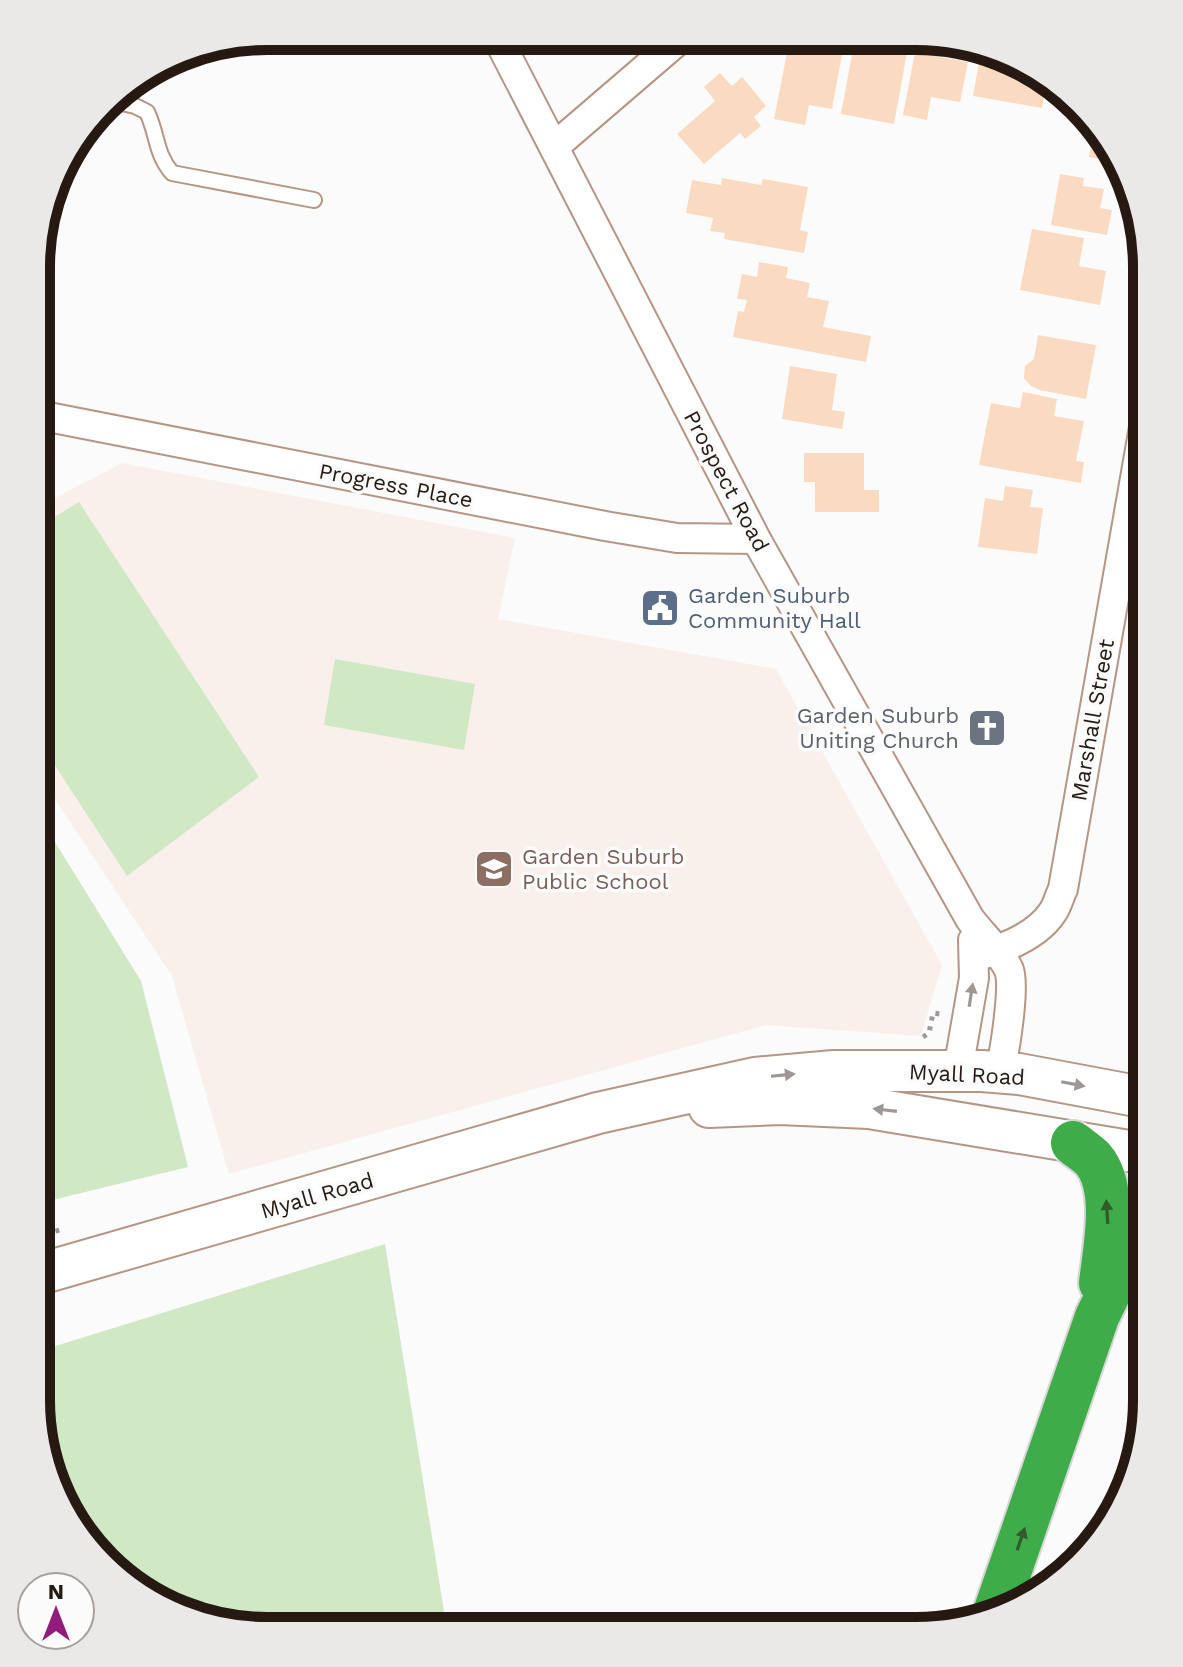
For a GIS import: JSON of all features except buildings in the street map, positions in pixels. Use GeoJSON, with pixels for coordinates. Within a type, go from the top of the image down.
{"type":"FeatureCollection","features":[{"type":"Feature","properties":{"kind":"highway"},"geometry":{"type":"LineString","coordinates":[[1073,1143],[1098,1167],[1109,1218],[1097,1317]]}},
{"type":"Feature","properties":{"kind":"highway"},"geometry":{"type":"LineString","coordinates":[[999,1601],[1097,1317],[1133,1243]]}},
{"type":"Feature","properties":{"kind":"main road","name":"Myall Road"},"geometry":{"type":"LineString","coordinates":[[50,1271],[598,1113],[755,1078],[834,1071],[958,1070],[999,1072],[1133,1096]]}},
{"type":"Feature","properties":{"kind":"main road"},"geometry":{"type":"LineString","coordinates":[[958,1070],[962,1122]]}},
{"type":"Feature","properties":{"kind":"main road"},"geometry":{"type":"LineString","coordinates":[[962,1122],[994,1084],[999,1072]]}},
{"type":"Feature","properties":{"kind":"main road","name":"Myall Road"},"geometry":{"type":"LineString","coordinates":[[598,1113],[780,1104],[869,1108],[1133,1152]]}},
{"type":"Feature","properties":{"kind":"street","name":"Prospect Road"},"geometry":{"type":"LineString","coordinates":[[504,50],[756,539],[970,919],[985,954],[1006,965],[1011,981],[1005,1050],[999,1072]]}},
{"type":"Feature","properties":{"kind":"street"},"geometry":{"type":"LineString","coordinates":[[554,147],[667,50]]}},
{"type":"Feature","properties":{"kind":"street","name":"Progress Place"},"geometry":{"type":"LineString","coordinates":[[50,417],[605,526],[677,538],[756,539]]}},
{"type":"Feature","properties":{"kind":"street","name":"Marshall Street"},"geometry":{"type":"LineString","coordinates":[[985,954],[1036,929],[1053,913],[1063,889],[1133,490]]}},
{"type":"Feature","properties":{"kind":"street"},"geometry":{"type":"LineString","coordinates":[[958,1070],[974,978],[985,954]]}},
{"type":"Feature","properties":{"kind":"lane"},"geometry":{"type":"LineString","coordinates":[[125,104],[147,112],[158,140],[160,159],[172,173],[314,200]]}},
{"type":"Feature","properties":{"kind":"shaded area","name":"Garden Suburb Public School"},"geometry":{"type":"Polygon","coordinates":[[[122,463],[515,538],[498,619],[776,669],[942,965],[921,1036],[766,1025],[229,1174],[172,976],[50,792],[50,501],[122,463]]]}},
{"type":"Feature","properties":{"kind":"green space"},"geometry":{"type":"Polygon","coordinates":[[[79,502],[259,777],[127,876],[50,758],[50,520],[79,502]]]}},
{"type":"Feature","properties":{"kind":"green space"},"geometry":{"type":"Polygon","coordinates":[[[335,659],[475,684],[464,750],[324,725],[335,659]]]}},
{"type":"Feature","properties":{"kind":"green space"},"geometry":{"type":"Polygon","coordinates":[[[50,834],[141,981],[188,1167],[50,1201],[50,834]]]}},
{"type":"Feature","properties":{"kind":"green space"},"geometry":{"type":"Polygon","coordinates":[[[385,1244],[445,1617],[238,1615],[184,1601],[158,1588],[113,1554],[72,1496],[54,1443],[50,1348],[385,1244]]]}},
{"type":"Feature","properties":{"kind":"place","name":"Garden Suburb Community Hall"},"geometry":{"type":"Point","coordinates":[660,608]}},
{"type":"Feature","properties":{"kind":"place","name":"Garden Suburb Uniting Church"},"geometry":{"type":"Point","coordinates":[987,728]}},
{"type":"Feature","properties":{"kind":"place","name":"Garden Suburb Public School"},"geometry":{"type":"Point","coordinates":[494,869]}}]}
